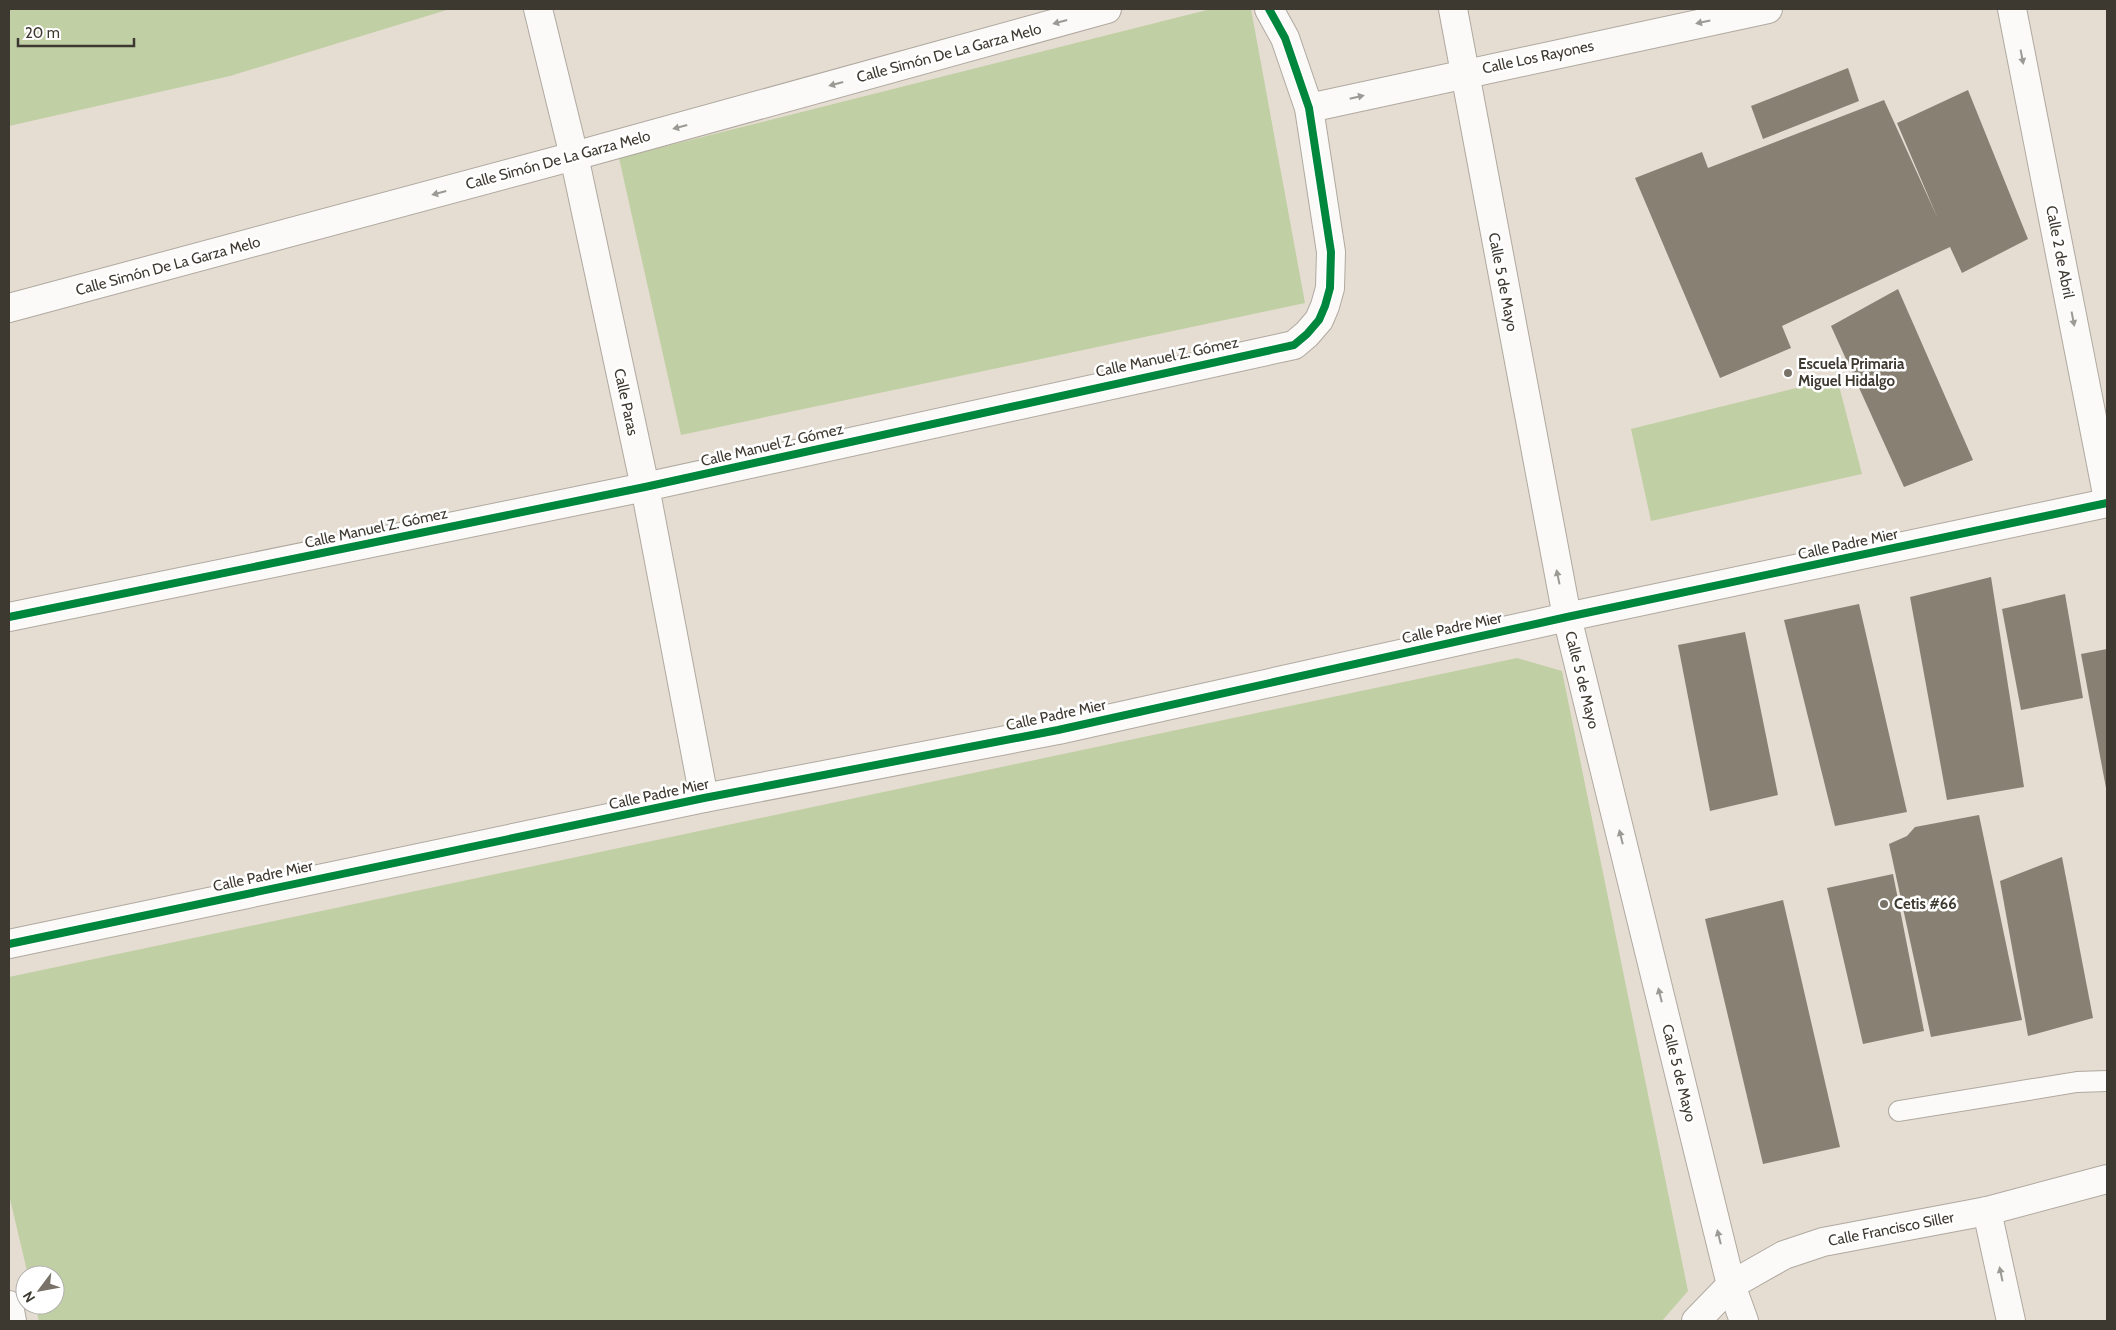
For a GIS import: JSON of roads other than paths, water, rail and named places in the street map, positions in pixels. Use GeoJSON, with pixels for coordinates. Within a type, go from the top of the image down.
{"type":"FeatureCollection","features":[{"type":"Feature","properties":{"kind":"street","name":"Calle Paras"},"geometry":{"type":"LineString","coordinates":[[538,9],[574,156],[645,487],[704,798]]}},
{"type":"Feature","properties":{"kind":"street","name":"Calle Simón De La Garza Melo"},"geometry":{"type":"LineString","coordinates":[[9,308],[574,156],[1108,9]]}},
{"type":"Feature","properties":{"kind":"street"},"geometry":{"type":"LineString","coordinates":[[1269,9],[1285,38],[1309,108]]}},
{"type":"Feature","properties":{"kind":"street","name":"Calle 5 de Mayo"},"geometry":{"type":"LineString","coordinates":[[1453,9],[1567,617],[1731,1285],[1744,1321]]}},
{"type":"Feature","properties":{"kind":"street","name":"Calle Los Rayones"},"geometry":{"type":"LineString","coordinates":[[1309,108],[1731,12],[1768,9]]}},
{"type":"Feature","properties":{"kind":"street","name":"Calle 2 de Abril"},"geometry":{"type":"LineString","coordinates":[[2012,9],[2107,494]]}},
{"type":"Feature","properties":{"kind":"street","name":"Calle Manuel Z. Gómez"},"geometry":{"type":"LineString","coordinates":[[9,617],[645,487],[1294,344],[1307,334],[1319,320],[1330,288],[1330,252],[1309,108]]}},
{"type":"Feature","properties":{"kind":"street","name":"Calle Padre Mier"},"geometry":{"type":"LineString","coordinates":[[9,944],[704,798],[1058,730],[1567,617],[2107,503]]}},
{"type":"Feature","properties":{"kind":"street","name":"Calle Francisco Siller"},"geometry":{"type":"LineString","coordinates":[[1696,1321],[1731,1285],[1784,1255],[1823,1242],[1987,1211],[2107,1179]]}},
{"type":"Feature","properties":{"kind":"street"},"geometry":{"type":"LineString","coordinates":[[1987,1211],[2011,1321]]}},
{"type":"Feature","properties":{"kind":"street"},"geometry":{"type":"LineString","coordinates":[[9,1305],[12,1321]]}},
{"type":"Feature","properties":{"kind":"lane"},"geometry":{"type":"LineString","coordinates":[[1899,1111],[2077,1082],[2107,1081]]}},
{"type":"Feature","properties":{"kind":"place","name":"Escuela Primaria Miguel Hidalgo"},"geometry":{"type":"Point","coordinates":[1788,373]}},
{"type":"Feature","properties":{"kind":"place","name":"Cetis #66"},"geometry":{"type":"Point","coordinates":[1884,904]}}]}
